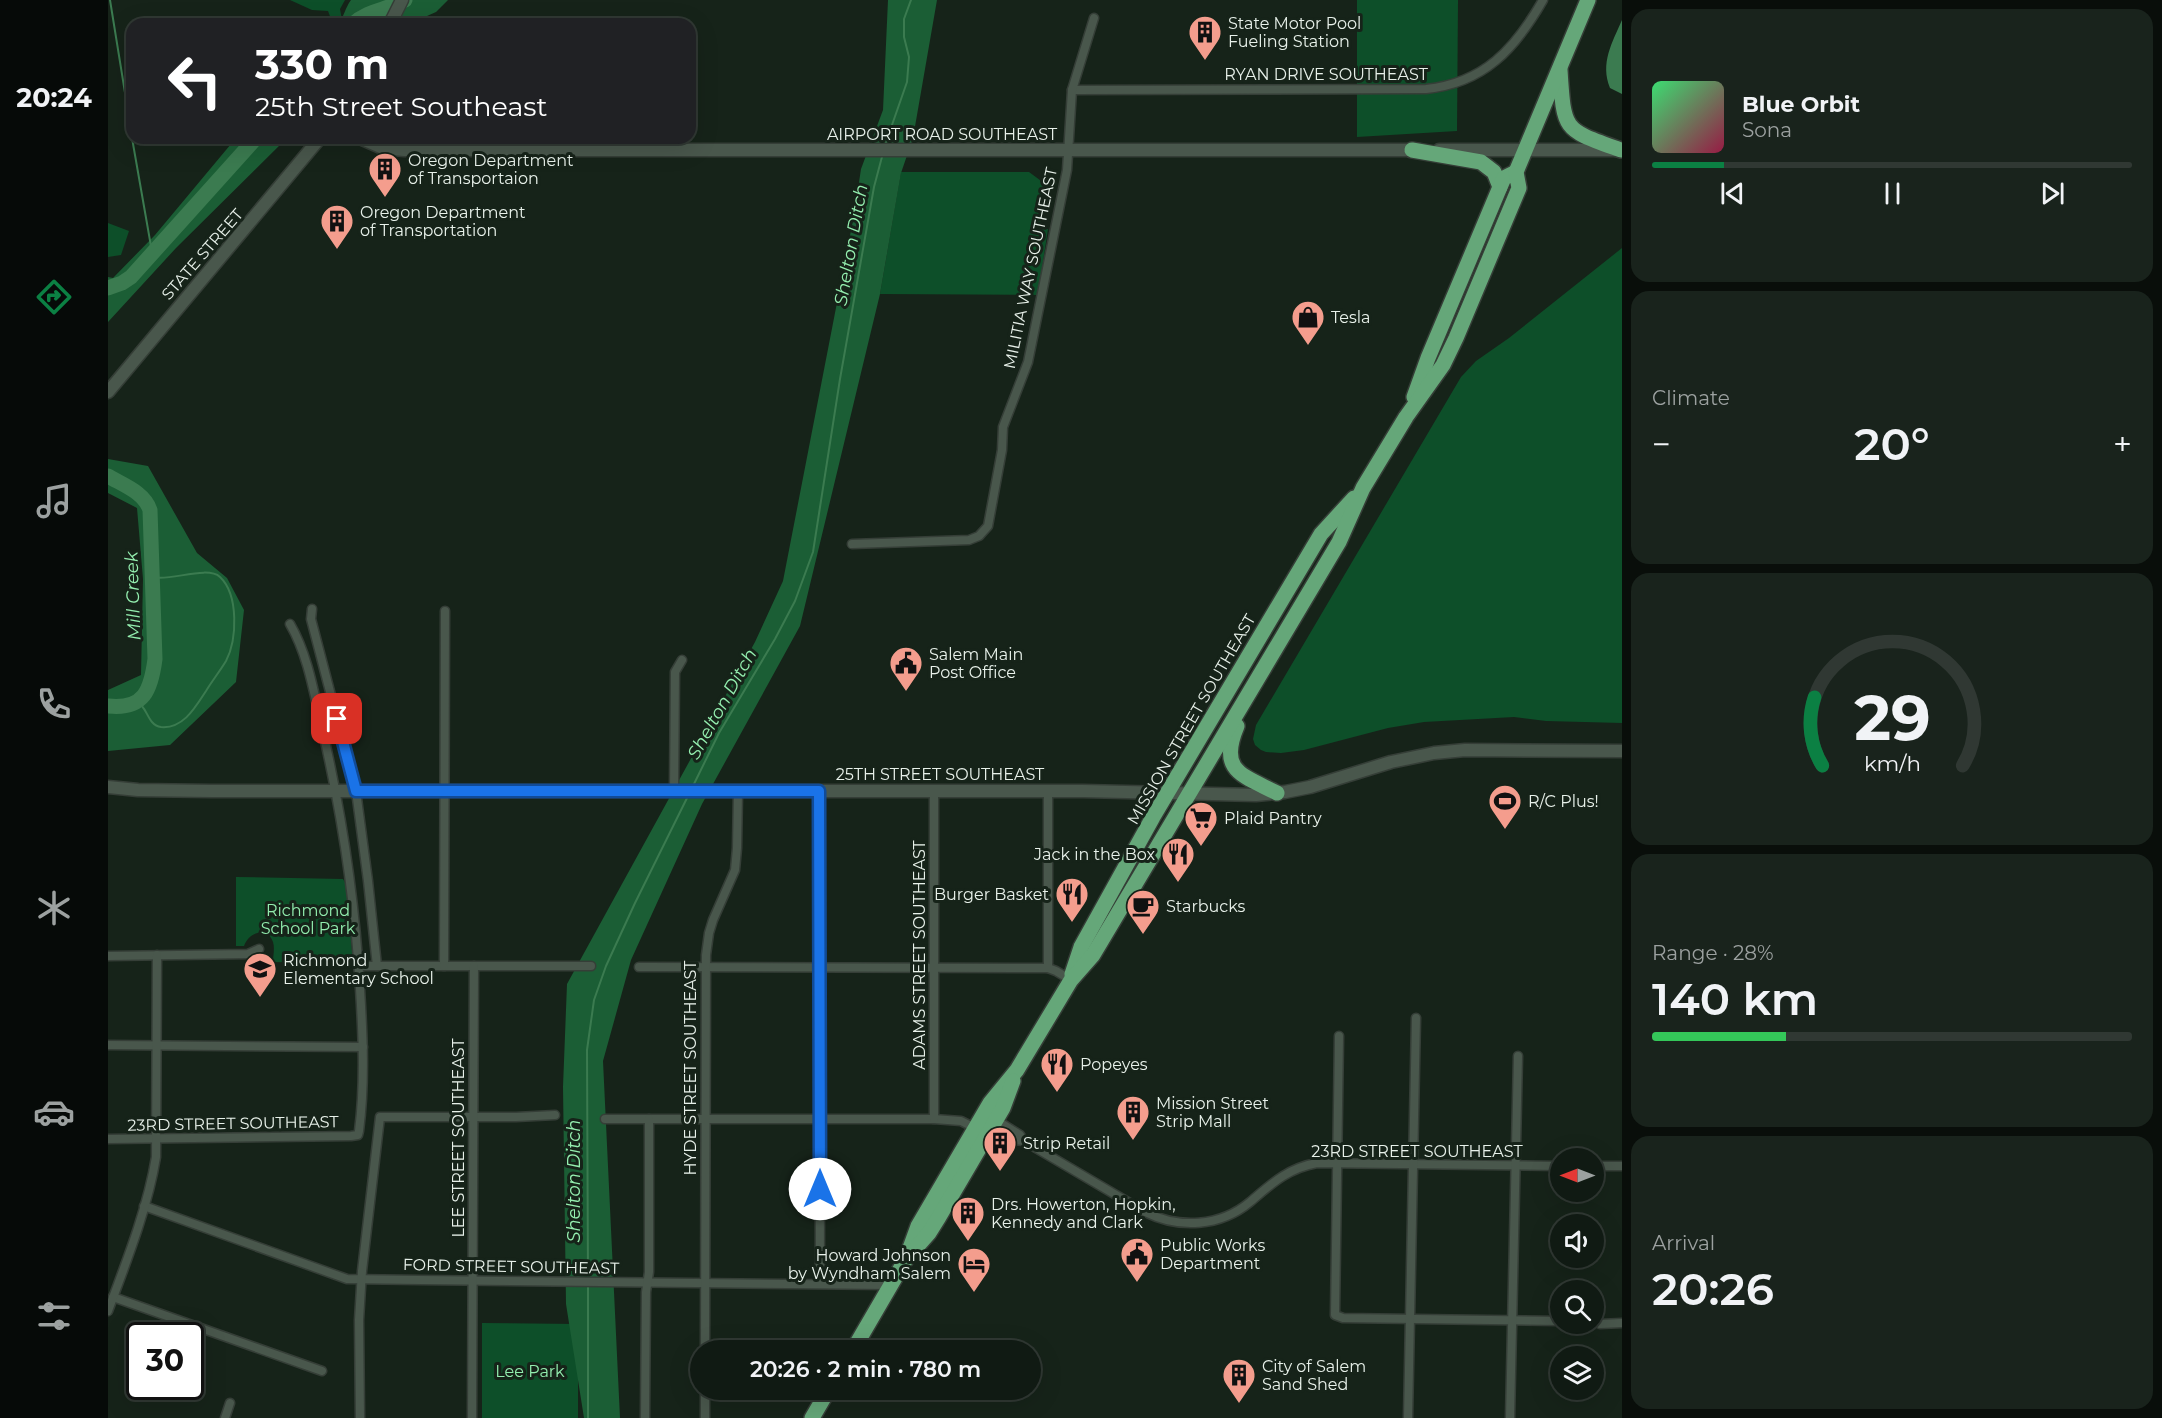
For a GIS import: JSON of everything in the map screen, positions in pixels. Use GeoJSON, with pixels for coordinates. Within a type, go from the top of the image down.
{"type":"FeatureCollection","features":[{"type":"Feature","properties":{"kind":"highway","name":"MISSION STREET SOUTHEAST"},"geometry":{"type":"LineString","coordinates":[[906,1259],[918,1226],[990,1103],[1017,1070],[1071,980],[1093,955],[1339,542],[1363,488],[1406,417],[1443,365],[1519,188],[1516,172],[1588,0]]}},
{"type":"Feature","properties":{"kind":"highway"},"geometry":{"type":"LineString","coordinates":[[1560,67],[1563,108],[1568,124],[1574,132],[1622,149]]}},
{"type":"Feature","properties":{"kind":"highway"},"geometry":{"type":"LineString","coordinates":[[1412,150],[1481,162],[1494,172],[1500,187]]}},
{"type":"Feature","properties":{"kind":"highway","name":"MISSION STREET SOUTHEAST"},"geometry":{"type":"LineString","coordinates":[[1406,417],[1428,358],[1504,178],[1516,172]]}},
{"type":"Feature","properties":{"kind":"highway","name":"MISSION STREET SOUTHEAST"},"geometry":{"type":"LineString","coordinates":[[1071,980],[1081,947],[1166,794],[1321,534],[1363,488]]}},
{"type":"Feature","properties":{"kind":"highway"},"geometry":{"type":"LineString","coordinates":[[1253,687],[1228,754],[1232,765],[1244,776],[1277,793]]}},
{"type":"Feature","properties":{"kind":"highway","name":"MISSION STREET SOUTHEAST"},"geometry":{"type":"LineString","coordinates":[[858,1340],[906,1259],[929,1233],[1003,1108],[1017,1070]]}},
{"type":"Feature","properties":{"kind":"highway"},"geometry":{"type":"LineString","coordinates":[[967,1168],[978,1136],[975,1128]]}},
{"type":"Feature","properties":{"kind":"highway"},"geometry":{"type":"LineString","coordinates":[[812,1418],[823,1400]]}},
{"type":"Feature","properties":{"kind":"main road"},"geometry":{"type":"LineString","coordinates":[[393,18],[402,0]]}},
{"type":"Feature","properties":{"kind":"main road","name":"STATE STREET"},"geometry":{"type":"LineString","coordinates":[[108,392],[315,144]]}},
{"type":"Feature","properties":{"kind":"main road","name":"AIRPORT ROAD SOUTHEAST"},"geometry":{"type":"LineString","coordinates":[[374,144],[383,148],[404,150],[1622,149]]}},
{"type":"Feature","properties":{"kind":"main road","name":"25TH STREET SOUTHEAST"},"geometry":{"type":"LineString","coordinates":[[108,787],[138,790],[1277,793],[1325,784],[1391,762],[1434,753],[1465,750],[1622,751]]}},
{"type":"Feature","properties":{"kind":"street","name":"RYAN DRIVE SOUTHEAST"},"geometry":{"type":"LineString","coordinates":[[1072,90],[1426,90],[1444,87],[1463,82],[1494,63],[1520,36],[1543,0]]}},
{"type":"Feature","properties":{"kind":"street","name":"MILITIA WAY SOUTHEAST"},"geometry":{"type":"LineString","coordinates":[[852,544],[969,540],[980,536],[988,526],[1002,450],[1003,427],[1028,362],[1067,170],[1072,90],[1095,18]]}},
{"type":"Feature","properties":{"kind":"street"},"geometry":{"type":"LineString","coordinates":[[312,609],[311,619],[356,791],[369,881],[377,966]]}},
{"type":"Feature","properties":{"kind":"street"},"geometry":{"type":"LineString","coordinates":[[444,966],[445,612]]}},
{"type":"Feature","properties":{"kind":"street"},"geometry":{"type":"LineString","coordinates":[[108,1045],[363,1047],[359,966],[350,874],[337,791],[300,641],[290,624]]}},
{"type":"Feature","properties":{"kind":"street"},"geometry":{"type":"LineString","coordinates":[[674,792],[675,672],[682,660]]}},
{"type":"Feature","properties":{"kind":"street"},"geometry":{"type":"LineString","coordinates":[[819,791],[820,1282]]}},
{"type":"Feature","properties":{"kind":"street","name":"ADAMS STREET SOUTHEAST"},"geometry":{"type":"LineString","coordinates":[[934,791],[934,1119]]}},
{"type":"Feature","properties":{"kind":"street"},"geometry":{"type":"LineString","coordinates":[[1048,791],[1048,968]]}},
{"type":"Feature","properties":{"kind":"street","name":"HYDE STREET SOUTHEAST"},"geometry":{"type":"LineString","coordinates":[[705,1340],[708,933],[735,870],[738,792]]}},
{"type":"Feature","properties":{"kind":"street"},"geometry":{"type":"LineString","coordinates":[[108,956],[248,954],[259,948]]}},
{"type":"Feature","properties":{"kind":"street"},"geometry":{"type":"LineString","coordinates":[[108,1311],[153,1175],[156,1139],[156,955]]}},
{"type":"Feature","properties":{"kind":"street"},"geometry":{"type":"LineString","coordinates":[[359,966],[591,966]]}},
{"type":"Feature","properties":{"kind":"street","name":"LEE STREET SOUTHEAST"},"geometry":{"type":"LineString","coordinates":[[472,1418],[474,966]]}},
{"type":"Feature","properties":{"kind":"street"},"geometry":{"type":"LineString","coordinates":[[639,967],[1048,968],[1071,980]]}},
{"type":"Feature","properties":{"kind":"street"},"geometry":{"type":"LineString","coordinates":[[1408,1418],[1416,1018]]}},
{"type":"Feature","properties":{"kind":"street"},"geometry":{"type":"LineString","coordinates":[[1339,1036],[1335,1315],[1343,1318],[1410,1320],[1550,1321]]}},
{"type":"Feature","properties":{"kind":"street","name":"23RD STREET SOUTHEAST"},"geometry":{"type":"LineString","coordinates":[[108,1139],[358,1135],[363,1047]]}},
{"type":"Feature","properties":{"kind":"street"},"geometry":{"type":"LineString","coordinates":[[1510,1418],[1518,1056]]}},
{"type":"Feature","properties":{"kind":"street"},"geometry":{"type":"LineString","coordinates":[[360,1418],[359,1320],[380,1117],[555,1115]]}},
{"type":"Feature","properties":{"kind":"street"},"geometry":{"type":"LineString","coordinates":[[605,1119],[934,1119],[961,1121],[975,1128]]}},
{"type":"Feature","properties":{"kind":"street"},"geometry":{"type":"LineString","coordinates":[[645,1418],[649,1272],[649,1119]]}},
{"type":"Feature","properties":{"kind":"street","name":"23RD STREET SOUTHEAST"},"geometry":{"type":"LineString","coordinates":[[994,1123],[1014,1140],[1024,1141],[1145,1212],[1166,1221],[1184,1223],[1210,1221],[1238,1211],[1270,1184],[1293,1169],[1317,1163],[1550,1166]]}},
{"type":"Feature","properties":{"kind":"street"},"geometry":{"type":"LineString","coordinates":[[1604,1166],[1622,1166]]}},
{"type":"Feature","properties":{"kind":"street","name":"FORD STREET SOUTHEAST"},"geometry":{"type":"LineString","coordinates":[[144,1206],[347,1279],[820,1282],[890,1285]]}},
{"type":"Feature","properties":{"kind":"street"},"geometry":{"type":"LineString","coordinates":[[113,1297],[322,1371]]}},
{"type":"Feature","properties":{"kind":"street"},"geometry":{"type":"LineString","coordinates":[[1604,1323],[1622,1323]]}},
{"type":"Feature","properties":{"kind":"street"},"geometry":{"type":"LineString","coordinates":[[705,1400],[705,1418]]}},
{"type":"Feature","properties":{"kind":"street"},"geometry":{"type":"LineString","coordinates":[[225,1418],[230,1403]]}},
{"type":"Feature","properties":{"kind":"green space"},"geometry":{"type":"Polygon","coordinates":[[[290,0],[345,0],[340,9],[342,18],[331,18],[328,11],[312,10],[290,0]]]}},
{"type":"Feature","properties":{"kind":"green space"},"geometry":{"type":"Polygon","coordinates":[[[1357,0],[1458,0],[1457,131],[1357,137],[1357,0]]]}},
{"type":"Feature","properties":{"kind":"green space"},"geometry":{"type":"Polygon","coordinates":[[[901,172],[1029,172],[1048,186],[1041,229],[1048,229],[1038,295],[880,294],[901,172]]]}},
{"type":"Feature","properties":{"kind":"green space"},"geometry":{"type":"Polygon","coordinates":[[[108,223],[129,231],[121,255],[108,257],[108,223]]]}},
{"type":"Feature","properties":{"kind":"green space"},"geometry":{"type":"Polygon","coordinates":[[[1622,248],[1622,723],[1546,721],[1514,717],[1424,722],[1388,728],[1304,750],[1281,753],[1261,750],[1255,745],[1253,739],[1256,725],[1461,377],[1476,361],[1509,338],[1622,248]]]}},
{"type":"Feature","properties":{"kind":"green space","name":"Richmond School Park"},"geometry":{"type":"Polygon","coordinates":[[[236,877],[343,879],[347,886],[353,964],[273,962],[273,942],[271,937],[263,933],[254,934],[244,946],[236,946],[236,877]]]}},
{"type":"Feature","properties":{"kind":"green space","name":"Lee Park"},"geometry":{"type":"Polygon","coordinates":[[[482,1323],[578,1324],[578,1418],[482,1418],[482,1323]]]}},
{"type":"Feature","properties":{"kind":"shaded area"},"geometry":{"type":"Polygon","coordinates":[[[351,0],[448,0],[436,12],[422,18],[342,18],[351,0]]]}},
{"type":"Feature","properties":{"kind":"shaded area"},"geometry":{"type":"Polygon","coordinates":[[[888,0],[937,0],[913,138],[901,173],[880,294],[800,626],[702,804],[631,960],[603,1061],[620,1418],[584,1418],[566,1304],[563,1087],[567,984],[755,642],[783,581],[861,169],[883,110],[888,0]]]}},
{"type":"Feature","properties":{"kind":"shaded area"},"geometry":{"type":"Polygon","coordinates":[[[1622,20],[1622,94],[1610,88],[1606,70],[1608,53],[1622,20]]]}},
{"type":"Feature","properties":{"kind":"shaded area"},"geometry":{"type":"Polygon","coordinates":[[[231,144],[281,144],[176,248],[108,322],[108,277],[113,278],[155,235],[231,144]]]}},
{"type":"Feature","properties":{"kind":"shaded area"},"geometry":{"type":"Polygon","coordinates":[[[108,459],[148,466],[197,553],[227,578],[244,610],[236,682],[170,745],[108,751],[108,690],[141,675],[143,579],[137,508],[108,493],[108,459]]]}},
{"type":"Feature","properties":{"kind":"waterway"},"geometry":{"type":"LineString","coordinates":[[110,0],[126,99]]}},
{"type":"Feature","properties":{"kind":"waterway","name":"Mill Creek"},"geometry":{"type":"LineString","coordinates":[[361,18],[405,0]]}},
{"type":"Feature","properties":{"kind":"waterway","name":"Shelton Ditch"},"geometry":{"type":"LineString","coordinates":[[885,145],[907,82],[909,57],[904,37],[904,19],[911,0]]}},
{"type":"Feature","properties":{"kind":"waterway"},"geometry":{"type":"LineString","coordinates":[[133,144],[152,252]]}},
{"type":"Feature","properties":{"kind":"waterway","name":"Mill Creek"},"geometry":{"type":"LineString","coordinates":[[108,288],[131,277],[251,144]]}},
{"type":"Feature","properties":{"kind":"waterway","name":"Shelton Ditch"},"geometry":{"type":"LineString","coordinates":[[693,786],[719,733],[795,601],[813,552],[840,379],[874,187],[883,153]]}},
{"type":"Feature","properties":{"kind":"waterway","name":"Mill Creek"},"geometry":{"type":"LineString","coordinates":[[108,476],[143,498],[150,510],[155,659],[151,680],[144,696],[130,705],[108,706]]}},
{"type":"Feature","properties":{"kind":"waterway"},"geometry":{"type":"LineString","coordinates":[[137,702],[141,704],[156,726],[169,727],[182,721],[197,704],[226,661],[234,630],[233,606],[226,585],[220,577],[206,573],[153,577]]}},
{"type":"Feature","properties":{"kind":"waterway","name":"Shelton Ditch"},"geometry":{"type":"LineString","coordinates":[[588,1280],[587,1050],[594,1000],[606,966],[635,903],[689,794]]}},
{"type":"Feature","properties":{"kind":"waterway","name":"Shelton Ditch"},"geometry":{"type":"LineString","coordinates":[[588,1286],[588,1418]]}},
{"type":"Feature","properties":{"kind":"place","name":"State Motor Pool Fueling Station"},"geometry":{"type":"Point","coordinates":[1205,61]}},
{"type":"Feature","properties":{"kind":"place","name":"Oregon Department of Transportaion"},"geometry":{"type":"Point","coordinates":[385,198]}},
{"type":"Feature","properties":{"kind":"place","name":"Oregon Department of Transportation"},"geometry":{"type":"Point","coordinates":[337,250]}},
{"type":"Feature","properties":{"kind":"place","name":"Tesla"},"geometry":{"type":"Point","coordinates":[1308,346]}},
{"type":"Feature","properties":{"kind":"place","name":"Salem Main Post Office"},"geometry":{"type":"Point","coordinates":[906,692]}},
{"type":"Feature","properties":{"kind":"place","name":"R/C Plus!"},"geometry":{"type":"Point","coordinates":[1505,830]}},
{"type":"Feature","properties":{"kind":"place","name":"Plaid Pantry"},"geometry":{"type":"Point","coordinates":[1201,847]}},
{"type":"Feature","properties":{"kind":"place","name":"Jack in the Box"},"geometry":{"type":"Point","coordinates":[1178,883]}},
{"type":"Feature","properties":{"kind":"place","name":"Burger Basket"},"geometry":{"type":"Point","coordinates":[1072,923]}},
{"type":"Feature","properties":{"kind":"place","name":"Starbucks"},"geometry":{"type":"Point","coordinates":[1143,935]}},
{"type":"Feature","properties":{"kind":"place","name":"Richmond Elementary School"},"geometry":{"type":"Point","coordinates":[260,998]}},
{"type":"Feature","properties":{"kind":"place","name":"Popeyes"},"geometry":{"type":"Point","coordinates":[1057,1093]}},
{"type":"Feature","properties":{"kind":"place","name":"Mission Street Strip Mall"},"geometry":{"type":"Point","coordinates":[1133,1141]}},
{"type":"Feature","properties":{"kind":"place","name":"Strip Retail"},"geometry":{"type":"Point","coordinates":[1000,1172]}},
{"type":"Feature","properties":{"kind":"place","name":"Drs. Howerton, Hopkin, Kennedy and Clark"},"geometry":{"type":"Point","coordinates":[968,1242]}},
{"type":"Feature","properties":{"kind":"place","name":"Public Works Department"},"geometry":{"type":"Point","coordinates":[1137,1283]}},
{"type":"Feature","properties":{"kind":"place","name":"Howard Johnson by Wyndham Salem"},"geometry":{"type":"Point","coordinates":[974,1293]}},
{"type":"Feature","properties":{"kind":"place","name":"City of Salem Sand Shed"},"geometry":{"type":"Point","coordinates":[1239,1404]}},
{"type":"Feature","properties":{"kind":"route"},"geometry":{"type":"LineString","coordinates":[[337,719],[356,791],[819,791],[820,1189]]}}]}
